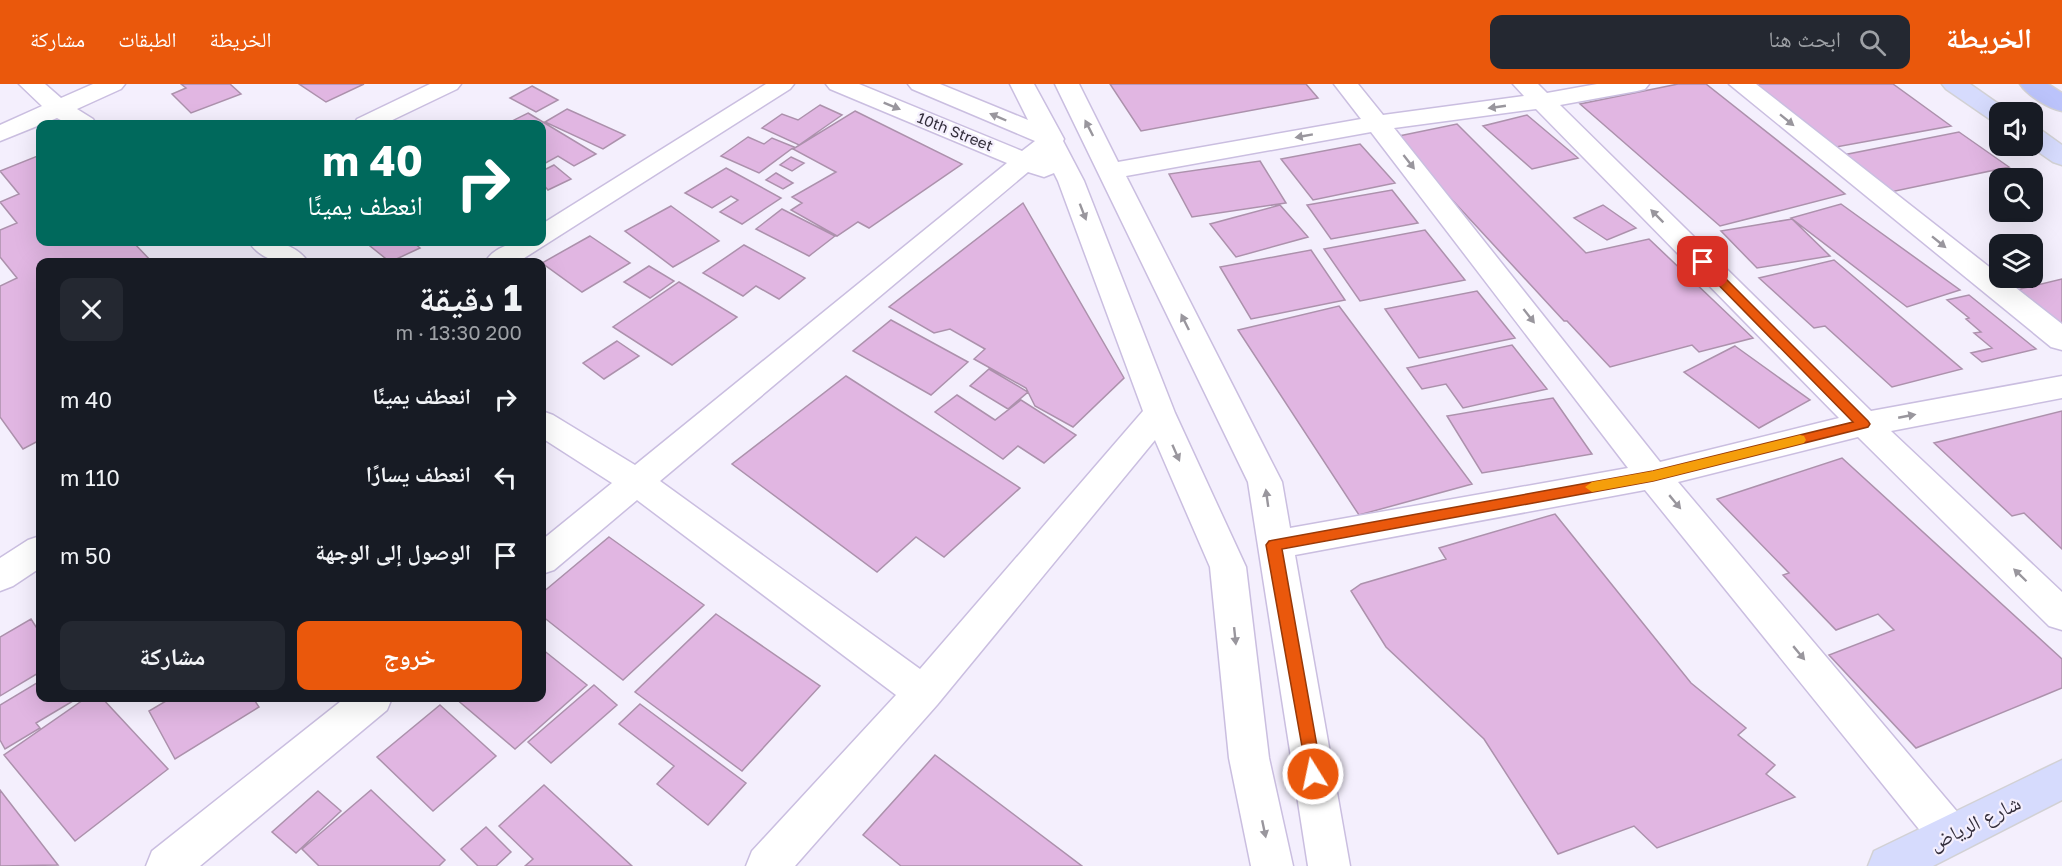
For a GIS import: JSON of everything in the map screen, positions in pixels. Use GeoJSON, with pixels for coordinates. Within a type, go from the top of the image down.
{"type":"FeatureCollection","features":[{"type":"Feature","properties":{"kind":"highway"},"geometry":{"type":"LineString","coordinates":[[2032,84],[2062,104]]}},
{"type":"Feature","properties":{"kind":"main road"},"geometry":{"type":"LineString","coordinates":[[1954,84],[1989,106]]}},
{"type":"Feature","properties":{"kind":"main road"},"geometry":{"type":"LineString","coordinates":[[1964,84],[1989,104]]}},
{"type":"Feature","properties":{"kind":"main road"},"geometry":{"type":"LineString","coordinates":[[2043,144],[2062,158]]}},
{"type":"Feature","properties":{"kind":"main road","name":"شارع الرياض"},"geometry":{"type":"LineString","coordinates":[[1889,866],[2062,779]]}},
{"type":"Feature","properties":{"kind":"street"},"geometry":{"type":"LineString","coordinates":[[31,84],[58,108],[78,120]]}},
{"type":"Feature","properties":{"kind":"street"},"geometry":{"type":"LineString","coordinates":[[0,134],[113,84]]}},
{"type":"Feature","properties":{"kind":"street"},"geometry":{"type":"LineString","coordinates":[[374,120],[449,84]]}},
{"type":"Feature","properties":{"kind":"street"},"geometry":{"type":"LineString","coordinates":[[546,233],[782,84]]}},
{"type":"Feature","properties":{"kind":"street","name":"10th Street"},"geometry":{"type":"LineString","coordinates":[[837,84],[1071,181]]}},
{"type":"Feature","properties":{"kind":"street","name":"10th Street"},"geometry":{"type":"LineString","coordinates":[[920,84],[1052,139]]}},
{"type":"Feature","properties":{"kind":"street"},"geometry":{"type":"LineString","coordinates":[[1022,84],[1052,139],[1071,181],[1159,413],[1228,567],[1249,758],[1272,866]]}},
{"type":"Feature","properties":{"kind":"street"},"geometry":{"type":"LineString","coordinates":[[1067,84],[1265,482],[1329,866]]}},
{"type":"Feature","properties":{"kind":"street"},"geometry":{"type":"LineString","coordinates":[[1346,84],[1653,476],[1950,835]]}},
{"type":"Feature","properties":{"kind":"street"},"geometry":{"type":"LineString","coordinates":[[1110,171],[1378,123],[1534,92],[1637,84]]}},
{"type":"Feature","properties":{"kind":"street"},"geometry":{"type":"LineString","coordinates":[[1741,84],[2062,340]]}},
{"type":"Feature","properties":{"kind":"street"},"geometry":{"type":"LineString","coordinates":[[1534,92],[1864,424],[2062,615]]}},
{"type":"Feature","properties":{"kind":"street"},"geometry":{"type":"LineString","coordinates":[[546,557],[1052,139]]}},
{"type":"Feature","properties":{"kind":"street"},"geometry":{"type":"LineString","coordinates":[[269,246],[288,258]]}},
{"type":"Feature","properties":{"kind":"street"},"geometry":{"type":"LineString","coordinates":[[506,258],[525,246]]}},
{"type":"Feature","properties":{"kind":"street"},"geometry":{"type":"LineString","coordinates":[[1274,545],[1653,476],[1864,424],[2062,387]]}},
{"type":"Feature","properties":{"kind":"street"},"geometry":{"type":"LineString","coordinates":[[767,866],[923,693],[1159,413]]}},
{"type":"Feature","properties":{"kind":"street"},"geometry":{"type":"LineString","coordinates":[[546,425],[637,482],[923,693]]}},
{"type":"Feature","properties":{"kind":"street"},"geometry":{"type":"LineString","coordinates":[[0,576],[36,553]]}},
{"type":"Feature","properties":{"kind":"street"},"geometry":{"type":"LineString","coordinates":[[167,866],[368,702]]}},
{"type":"Feature","properties":{"kind":"building"},"geometry":{"type":"Polygon","coordinates":[[[181,84],[230,84],[241,94],[191,113],[172,94],[186,88],[181,84]]]}},
{"type":"Feature","properties":{"kind":"building"},"geometry":{"type":"Polygon","coordinates":[[[299,84],[364,84],[326,102],[299,84]]]}},
{"type":"Feature","properties":{"kind":"building"},"geometry":{"type":"Polygon","coordinates":[[[1110,84],[1306,84],[1318,98],[1141,131],[1110,84]]]}},
{"type":"Feature","properties":{"kind":"building"},"geometry":{"type":"Polygon","coordinates":[[[1678,84],[1706,84],[1845,194],[1720,226],[1580,104],[1678,84]]]}},
{"type":"Feature","properties":{"kind":"building"},"geometry":{"type":"Polygon","coordinates":[[[1756,84],[1893,84],[1951,126],[1836,147],[1756,84]]]}},
{"type":"Feature","properties":{"kind":"building"},"geometry":{"type":"Polygon","coordinates":[[[532,86],[558,100],[536,112],[510,98],[532,86]]]}},
{"type":"Feature","properties":{"kind":"building"},"geometry":{"type":"Polygon","coordinates":[[[820,105],[842,115],[799,145],[762,128],[782,114],[798,120],[820,105]]]}},
{"type":"Feature","properties":{"kind":"building"},"geometry":{"type":"Polygon","coordinates":[[[567,109],[625,135],[603,149],[546,121],[567,109]]]}},
{"type":"Feature","properties":{"kind":"building"},"geometry":{"type":"Polygon","coordinates":[[[855,111],[962,164],[869,228],[858,222],[837,236],[791,210],[802,203],[792,197],[836,172],[793,149],[855,111]]]}},
{"type":"Feature","properties":{"kind":"building"},"geometry":{"type":"Polygon","coordinates":[[[528,113],[540,120],[514,120],[528,113]]]}},
{"type":"Feature","properties":{"kind":"building"},"geometry":{"type":"Polygon","coordinates":[[[1527,115],[1578,158],[1532,169],[1483,126],[1527,115]]]}},
{"type":"Feature","properties":{"kind":"building"},"geometry":{"type":"Polygon","coordinates":[[[546,124],[596,154],[574,166],[558,156],[546,163],[546,124]]]}},
{"type":"Feature","properties":{"kind":"building"},"geometry":{"type":"Polygon","coordinates":[[[1457,124],[1586,253],[1649,239],[1753,338],[1699,352],[1692,345],[1610,367],[1567,321],[1564,321],[1394,137],[1457,124]]]}},
{"type":"Feature","properties":{"kind":"building"},"geometry":{"type":"Polygon","coordinates":[[[1959,132],[1989,153],[1989,156],[1993,156],[2009,167],[1989,168],[1989,171],[1881,194],[1833,157],[1959,132]]]}},
{"type":"Feature","properties":{"kind":"building"},"geometry":{"type":"Polygon","coordinates":[[[748,137],[764,144],[772,138],[794,147],[759,173],[721,156],[748,137]]]}},
{"type":"Feature","properties":{"kind":"building"},"geometry":{"type":"Polygon","coordinates":[[[1360,144],[1395,183],[1313,200],[1281,159],[1360,144]]]}},
{"type":"Feature","properties":{"kind":"building"},"geometry":{"type":"Polygon","coordinates":[[[36,157],[36,246],[137,246],[148,258],[36,258],[36,442],[23,449],[0,417],[0,286],[17,278],[0,257],[0,230],[17,223],[0,202],[19,194],[0,171],[36,157]]]}},
{"type":"Feature","properties":{"kind":"building"},"geometry":{"type":"Polygon","coordinates":[[[791,157],[804,163],[792,171],[780,165],[791,157]]]}},
{"type":"Feature","properties":{"kind":"building"},"geometry":{"type":"Polygon","coordinates":[[[1260,161],[1286,203],[1192,217],[1169,174],[1260,161]]]}},
{"type":"Feature","properties":{"kind":"building"},"geometry":{"type":"Polygon","coordinates":[[[554,165],[571,179],[548,190],[546,169],[554,165]]]}},
{"type":"Feature","properties":{"kind":"building"},"geometry":{"type":"Polygon","coordinates":[[[726,168],[781,198],[742,224],[720,212],[738,200],[731,196],[712,208],[685,193],[726,168]]]}},
{"type":"Feature","properties":{"kind":"building"},"geometry":{"type":"Polygon","coordinates":[[[776,173],[793,183],[783,189],[766,180],[776,173]]]}},
{"type":"Feature","properties":{"kind":"building"},"geometry":{"type":"Polygon","coordinates":[[[1392,190],[1418,223],[1331,239],[1307,205],[1392,190]]]}},
{"type":"Feature","properties":{"kind":"building"},"geometry":{"type":"Polygon","coordinates":[[[1023,203],[1124,378],[1073,427],[1035,406],[1026,388],[974,359],[985,349],[950,329],[934,333],[889,307],[1023,203]]]}},
{"type":"Feature","properties":{"kind":"building"},"geometry":{"type":"Polygon","coordinates":[[[1841,204],[1960,290],[1907,307],[1791,218],[1841,204]]]}},
{"type":"Feature","properties":{"kind":"building"},"geometry":{"type":"Polygon","coordinates":[[[1280,205],[1308,237],[1236,257],[1210,224],[1280,205]]]}},
{"type":"Feature","properties":{"kind":"building"},"geometry":{"type":"Polygon","coordinates":[[[1603,205],[1636,228],[1607,240],[1574,218],[1603,205]]]}},
{"type":"Feature","properties":{"kind":"building"},"geometry":{"type":"Polygon","coordinates":[[[671,206],[719,241],[673,267],[625,231],[671,206]]]}},
{"type":"Feature","properties":{"kind":"building"},"geometry":{"type":"Polygon","coordinates":[[[782,209],[835,236],[809,256],[756,229],[782,209]]]}},
{"type":"Feature","properties":{"kind":"building"},"geometry":{"type":"Polygon","coordinates":[[[1792,219],[1830,256],[1757,268],[1721,231],[1792,219]]]}},
{"type":"Feature","properties":{"kind":"building"},"geometry":{"type":"Polygon","coordinates":[[[1425,230],[1465,280],[1360,301],[1324,249],[1425,230]]]}},
{"type":"Feature","properties":{"kind":"building"},"geometry":{"type":"Polygon","coordinates":[[[590,236],[630,263],[582,292],[546,266],[546,261],[590,236]]]}},
{"type":"Feature","properties":{"kind":"building"},"geometry":{"type":"Polygon","coordinates":[[[744,245],[805,278],[779,299],[756,286],[743,296],[703,273],[744,245]]]}},
{"type":"Feature","properties":{"kind":"building"},"geometry":{"type":"Polygon","coordinates":[[[370,246],[418,246],[420,248],[399,258],[385,258],[370,246]]]}},
{"type":"Feature","properties":{"kind":"building"},"geometry":{"type":"Polygon","coordinates":[[[1311,250],[1345,300],[1251,319],[1220,267],[1311,250]]]}},
{"type":"Feature","properties":{"kind":"building"},"geometry":{"type":"Polygon","coordinates":[[[1834,260],[1962,369],[1892,387],[1825,326],[1814,328],[1759,278],[1834,260]]]}},
{"type":"Feature","properties":{"kind":"building"},"geometry":{"type":"Polygon","coordinates":[[[649,266],[674,281],[650,298],[624,282],[649,266]]]}},
{"type":"Feature","properties":{"kind":"building"},"geometry":{"type":"Polygon","coordinates":[[[2062,279],[2062,325],[2016,290],[2043,288],[2043,284],[2062,279]]]}},
{"type":"Feature","properties":{"kind":"building"},"geometry":{"type":"Polygon","coordinates":[[[679,282],[737,317],[672,365],[613,327],[679,282]]]}},
{"type":"Feature","properties":{"kind":"building"},"geometry":{"type":"Polygon","coordinates":[[[1477,291],[1515,338],[1419,358],[1385,309],[1477,291]]]}},
{"type":"Feature","properties":{"kind":"building"},"geometry":{"type":"Polygon","coordinates":[[[1969,295],[2036,349],[1982,362],[1971,353],[1992,348],[1974,333],[1981,332],[1966,319],[1969,318],[1947,300],[1969,295]]]}},
{"type":"Feature","properties":{"kind":"building"},"geometry":{"type":"Polygon","coordinates":[[[1339,306],[1472,484],[1359,515],[1238,330],[1339,306]]]}},
{"type":"Feature","properties":{"kind":"building"},"geometry":{"type":"Polygon","coordinates":[[[891,320],[968,362],[931,395],[853,351],[891,320]]]}},
{"type":"Feature","properties":{"kind":"building"},"geometry":{"type":"Polygon","coordinates":[[[617,341],[639,356],[604,379],[583,363],[617,341]]]}},
{"type":"Feature","properties":{"kind":"building"},"geometry":{"type":"Polygon","coordinates":[[[1512,345],[1547,389],[1463,408],[1446,384],[1422,389],[1407,368],[1512,345]]]}},
{"type":"Feature","properties":{"kind":"building"},"geometry":{"type":"Polygon","coordinates":[[[1735,346],[1810,400],[1759,428],[1684,372],[1735,346]]]}},
{"type":"Feature","properties":{"kind":"building"},"geometry":{"type":"Polygon","coordinates":[[[989,369],[1028,392],[1008,409],[970,386],[989,369]]]}},
{"type":"Feature","properties":{"kind":"building"},"geometry":{"type":"Polygon","coordinates":[[[846,376],[1020,488],[944,557],[916,537],[877,572],[732,464],[846,376]]]}},
{"type":"Feature","properties":{"kind":"building"},"geometry":{"type":"Polygon","coordinates":[[[957,395],[995,420],[1021,400],[1076,435],[1044,463],[1018,446],[1003,459],[935,412],[957,395]]]}},
{"type":"Feature","properties":{"kind":"building"},"geometry":{"type":"Polygon","coordinates":[[[1553,398],[1592,454],[1482,473],[1447,416],[1553,398]]]}},
{"type":"Feature","properties":{"kind":"building"},"geometry":{"type":"Polygon","coordinates":[[[2062,411],[2062,549],[2024,513],[2012,516],[1934,443],[2062,411]]]}},
{"type":"Feature","properties":{"kind":"building"},"geometry":{"type":"Polygon","coordinates":[[[1842,458],[2062,659],[2062,688],[1916,748],[1829,655],[1894,630],[1878,614],[1836,630],[1783,575],[1789,573],[1717,499],[1842,458]]]}},
{"type":"Feature","properties":{"kind":"building"},"geometry":{"type":"Polygon","coordinates":[[[1555,514],[1691,683],[1746,728],[1738,735],[1775,765],[1766,774],[1795,797],[1657,848],[1634,826],[1558,854],[1484,739],[1386,647],[1351,591],[1361,584],[1446,559],[1439,548],[1555,514]]]}},
{"type":"Feature","properties":{"kind":"building"},"geometry":{"type":"Polygon","coordinates":[[[609,537],[704,605],[623,680],[546,619],[546,590],[609,537]]]}},
{"type":"Feature","properties":{"kind":"building"},"geometry":{"type":"Polygon","coordinates":[[[716,614],[820,686],[742,771],[635,692],[716,614]]]}},
{"type":"Feature","properties":{"kind":"building"},"geometry":{"type":"Polygon","coordinates":[[[31,619],[36,627],[36,674],[0,696],[0,637],[31,619]]]}},
{"type":"Feature","properties":{"kind":"building"},"geometry":{"type":"Polygon","coordinates":[[[546,652],[587,685],[515,749],[460,702],[546,702],[546,652]]]}},
{"type":"Feature","properties":{"kind":"building"},"geometry":{"type":"Polygon","coordinates":[[[36,683],[36,702],[71,702],[36,723],[40,728],[5,749],[0,740],[0,705],[36,683]]]}},
{"type":"Feature","properties":{"kind":"building"},"geometry":{"type":"Polygon","coordinates":[[[594,685],[617,705],[551,763],[528,742],[594,685]]]}},
{"type":"Feature","properties":{"kind":"building"},"geometry":{"type":"Polygon","coordinates":[[[80,702],[106,702],[168,769],[75,841],[4,755],[80,702]]]}},
{"type":"Feature","properties":{"kind":"building"},"geometry":{"type":"Polygon","coordinates":[[[164,702],[256,702],[259,707],[175,759],[149,711],[164,702]]]}},
{"type":"Feature","properties":{"kind":"building"},"geometry":{"type":"Polygon","coordinates":[[[640,704],[746,783],[708,825],[657,784],[674,766],[619,724],[640,704]]]}},
{"type":"Feature","properties":{"kind":"building"},"geometry":{"type":"Polygon","coordinates":[[[440,705],[496,756],[433,811],[377,757],[440,705]]]}},
{"type":"Feature","properties":{"kind":"building"},"geometry":{"type":"Polygon","coordinates":[[[935,755],[1082,866],[901,866],[863,835],[935,755]]]}},
{"type":"Feature","properties":{"kind":"building"},"geometry":{"type":"Polygon","coordinates":[[[544,785],[632,866],[525,866],[533,859],[499,826],[544,785]]]}},
{"type":"Feature","properties":{"kind":"building"},"geometry":{"type":"Polygon","coordinates":[[[0,790],[58,865],[0,866],[0,790]]]}},
{"type":"Feature","properties":{"kind":"building"},"geometry":{"type":"Polygon","coordinates":[[[371,790],[445,860],[439,866],[319,866],[302,849],[371,790]]]}},
{"type":"Feature","properties":{"kind":"building"},"geometry":{"type":"Polygon","coordinates":[[[318,791],[341,811],[296,853],[272,832],[318,791]]]}},
{"type":"Feature","properties":{"kind":"building"},"geometry":{"type":"Polygon","coordinates":[[[486,827],[511,852],[496,866],[478,866],[461,849],[486,827]]]}},
{"type":"Feature","properties":{"kind":"slow traffic"},"geometry":{"type":"LineString","coordinates":[[1592,487],[1653,476],[1800,440]]}},
{"type":"Feature","properties":{"kind":"route"},"geometry":{"type":"LineString","coordinates":[[1313,774],[1274,545],[1653,476],[1864,424],[1703,262]]}}]}
